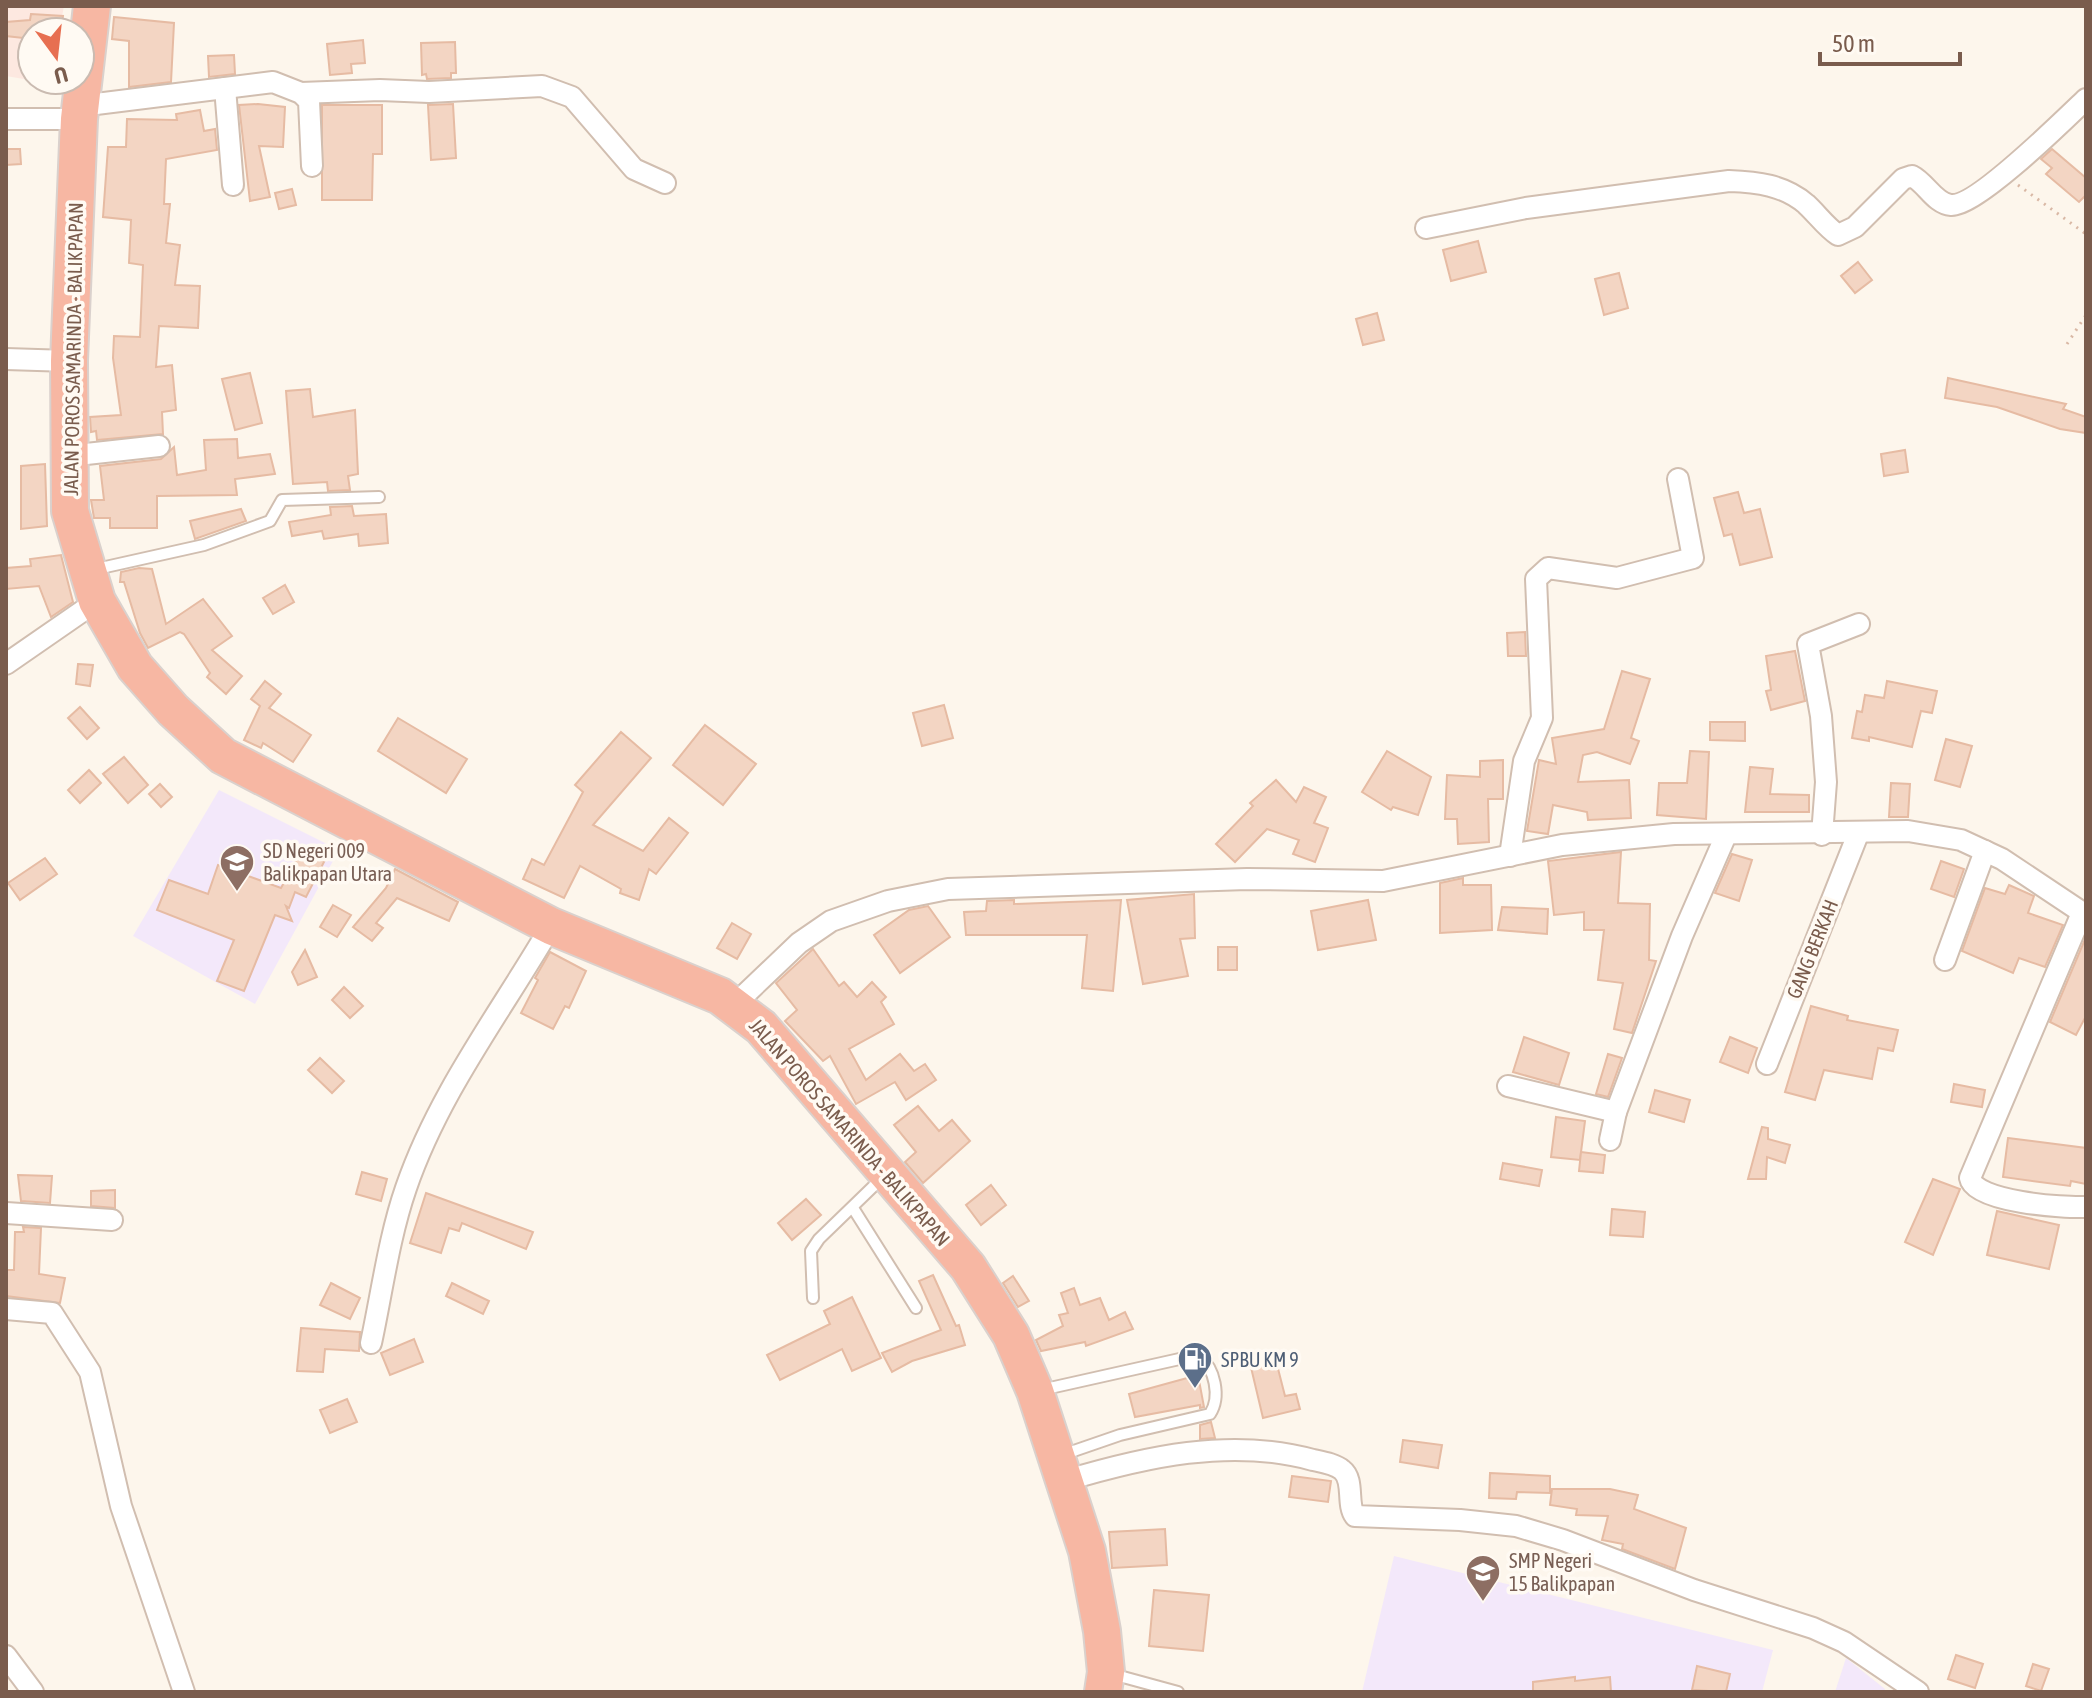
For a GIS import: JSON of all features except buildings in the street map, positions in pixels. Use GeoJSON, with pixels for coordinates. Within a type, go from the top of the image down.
{"type":"FeatureCollection","features":[{"type":"Feature","properties":{"kind":"highway","name":"JALAN POROS SAMARINDA - BALIKPAPAN"},"geometry":{"type":"LineString","coordinates":[[92,6],[80,113],[69,361],[70,511],[92,586],[135,667],[173,710],[223,756],[551,926],[735,1004],[761,1027],[968,1267],[1011,1335],[1035,1391],[1087,1551],[1104,1682]]}},
{"type":"Feature","properties":{"kind":"street"},"geometry":{"type":"LineString","coordinates":[[6,119],[80,113],[273,82],[301,93],[542,86],[572,97],[634,169],[665,183]]}},
{"type":"Feature","properties":{"kind":"street"},"geometry":{"type":"LineString","coordinates":[[225,88],[233,185]]}},
{"type":"Feature","properties":{"kind":"street"},"geometry":{"type":"LineString","coordinates":[[301,93],[309,101],[312,166]]}},
{"type":"Feature","properties":{"kind":"street"},"geometry":{"type":"LineString","coordinates":[[1426,228],[1526,208],[1729,181],[1761,182],[1781,190],[1804,203],[1838,235],[1855,227],[1903,179],[1912,176],[1948,205],[1959,204],[2003,174],[2086,99]]}},
{"type":"Feature","properties":{"kind":"street"},"geometry":{"type":"LineString","coordinates":[[6,359],[69,361]]}},
{"type":"Feature","properties":{"kind":"street"},"geometry":{"type":"LineString","coordinates":[[68,456],[159,446]]}},
{"type":"Feature","properties":{"kind":"street"},"geometry":{"type":"LineString","coordinates":[[1510,856],[1524,761],[1542,718],[1536,579],[1548,568],[1617,578],[1693,558],[1678,479]]}},
{"type":"Feature","properties":{"kind":"street"},"geometry":{"type":"LineString","coordinates":[[6,664],[92,586]]}},
{"type":"Feature","properties":{"kind":"street"},"geometry":{"type":"LineString","coordinates":[[1822,835],[1826,782],[1822,730],[1808,644],[1859,624]]}},
{"type":"Feature","properties":{"kind":"street"},"geometry":{"type":"LineString","coordinates":[[735,1004],[799,943],[831,921],[888,901],[948,889],[1247,879],[1383,881],[1562,845],[1674,834],[1822,835],[1908,831],[1961,840],[1985,851],[2084,914],[1970,1178],[1977,1190],[1997,1197],[2086,1207]]}},
{"type":"Feature","properties":{"kind":"street","name":"GANG BERKAH"},"geometry":{"type":"LineString","coordinates":[[1767,1064],[1858,834]]}},
{"type":"Feature","properties":{"kind":"street"},"geometry":{"type":"LineString","coordinates":[[1610,1140],[1616,1112],[1682,936],[1726,835]]}},
{"type":"Feature","properties":{"kind":"street"},"geometry":{"type":"LineString","coordinates":[[1945,960],[1985,851]]}},
{"type":"Feature","properties":{"kind":"street"},"geometry":{"type":"LineString","coordinates":[[371,1343],[398,1219],[416,1162],[452,1085],[551,926]]}},
{"type":"Feature","properties":{"kind":"street"},"geometry":{"type":"LineString","coordinates":[[1508,1086],[1616,1112]]}},
{"type":"Feature","properties":{"kind":"street"},"geometry":{"type":"LineString","coordinates":[[6,1213],[112,1220]]}},
{"type":"Feature","properties":{"kind":"street"},"geometry":{"type":"LineString","coordinates":[[6,1309],[52,1313],[90,1372],[121,1506],[184,1692]]}},
{"type":"Feature","properties":{"kind":"street"},"geometry":{"type":"LineString","coordinates":[[1060,1469],[1195,1452],[1289,1453],[1343,1470],[1348,1478],[1351,1509],[1355,1516],[1516,1526],[1563,1540],[1694,1590],[1813,1628],[1844,1642],[1918,1692]]}},
{"type":"Feature","properties":{"kind":"street"},"geometry":{"type":"LineString","coordinates":[[6,1656],[33,1692]]}},
{"type":"Feature","properties":{"kind":"lane"},"geometry":{"type":"LineString","coordinates":[[92,586],[270,521],[282,500],[379,497]]}},
{"type":"Feature","properties":{"kind":"lane"},"geometry":{"type":"LineString","coordinates":[[813,1298],[811,1251],[819,1239],[887,1173]]}},
{"type":"Feature","properties":{"kind":"lane"},"geometry":{"type":"LineString","coordinates":[[853,1208],[916,1308]]}},
{"type":"Feature","properties":{"kind":"lane"},"geometry":{"type":"LineString","coordinates":[[1035,1391],[1184,1358],[1199,1356],[1208,1363],[1217,1396],[1210,1414],[1120,1435],[1060,1469]]}},
{"type":"Feature","properties":{"kind":"lane"},"geometry":{"type":"LineString","coordinates":[[1104,1682],[1178,1692]]}},
{"type":"Feature","properties":{"kind":"path"},"geometry":{"type":"LineString","coordinates":[[2003,174],[2057,217],[2086,234]]}},
{"type":"Feature","properties":{"kind":"path"},"geometry":{"type":"LineString","coordinates":[[2067,344],[2086,315]]}},
{"type":"Feature","properties":{"kind":"shaded area"},"geometry":{"type":"Polygon","coordinates":[[[6,6],[64,6],[62,16],[16,16],[16,78],[6,76],[6,6]]]}},
{"type":"Feature","properties":{"kind":"shaded area","name":"SD Negeri 009 Balikpapan Utara"},"geometry":{"type":"Polygon","coordinates":[[[219,790],[339,850],[255,1004],[133,936],[219,790]]]}},
{"type":"Feature","properties":{"kind":"shaded area","name":"SMP Negeri 15 Balikpapan"},"geometry":{"type":"Polygon","coordinates":[[[1394,1556],[1773,1650],[1762,1692],[1362,1692],[1394,1556]]]}},
{"type":"Feature","properties":{"kind":"shaded area"},"geometry":{"type":"Polygon","coordinates":[[[1846,1658],[1885,1689],[1884,1692],[1835,1692],[1846,1658]]]}},
{"type":"Feature","properties":{"kind":"place","name":"SD Negeri 009 Balikpapan Utara"},"geometry":{"type":"Point","coordinates":[237,893]}},
{"type":"Feature","properties":{"kind":"place","name":"SPBU KM 9"},"geometry":{"type":"Point","coordinates":[1195,1390]}},
{"type":"Feature","properties":{"kind":"place","name":"SMP Negeri 15 Balikpapan"},"geometry":{"type":"Point","coordinates":[1483,1603]}}]}
